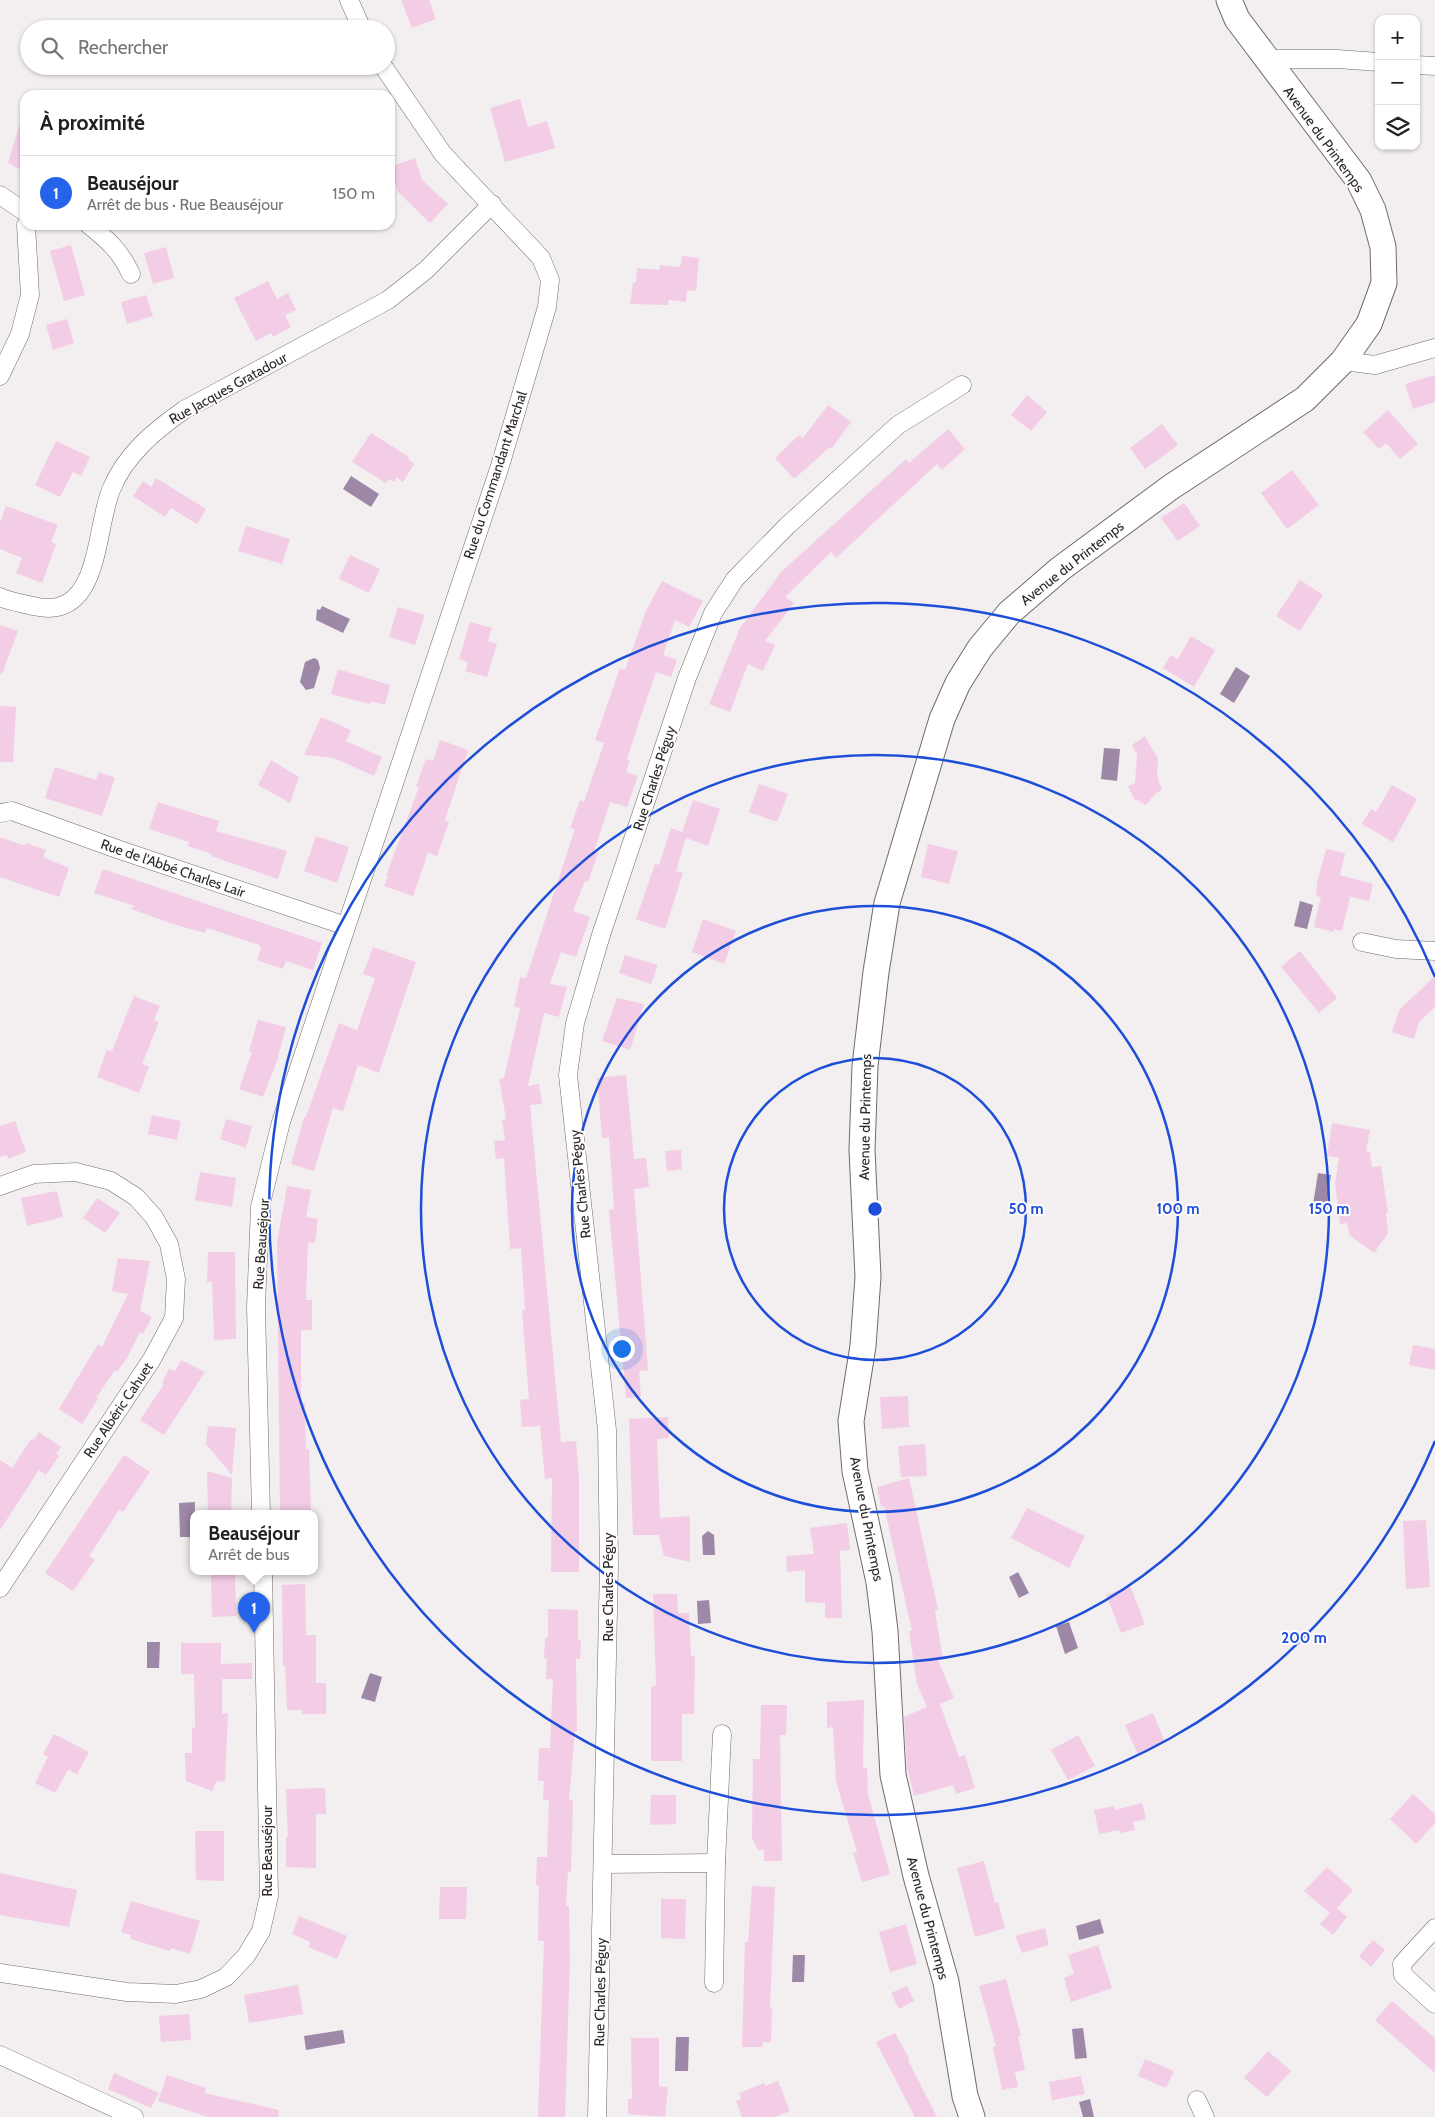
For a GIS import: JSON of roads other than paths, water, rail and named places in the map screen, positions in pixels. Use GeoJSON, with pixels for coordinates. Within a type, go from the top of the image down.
{"type":"FeatureCollection","features":[{"type":"Feature","properties":{"kind":"street"},"geometry":{"type":"LineString","coordinates":[[350,0],[358,20]]}},
{"type":"Feature","properties":{"kind":"street","name":"Avenue du Printemps"},"geometry":{"type":"LineString","coordinates":[[972,2117],[965,2096],[946,1982],[916,1876],[893,1775],[884,1622],[879,1582],[855,1471],[851,1421],[863,1346],[868,1277],[862,1150],[865,1066],[876,972],[887,903],[942,719],[958,683],[980,648],[1009,613],[1060,569],[1171,487],[1305,399],[1344,360],[1369,324],[1384,283],[1384,246],[1373,210],[1359,181],[1237,19],[1229,0]]}},
{"type":"Feature","properties":{"kind":"street"},"geometry":{"type":"LineString","coordinates":[[1266,59],[1337,58],[1375,62]]}},
{"type":"Feature","properties":{"kind":"street"},"geometry":{"type":"LineString","coordinates":[[1420,65],[1435,66]]}},
{"type":"Feature","properties":{"kind":"street","name":"Rue du Commandant Marchal"},"geometry":{"type":"LineString","coordinates":[[346,926],[500,466],[547,307],[550,280],[541,258],[443,154],[390,75]]}},
{"type":"Feature","properties":{"kind":"street"},"geometry":{"type":"LineString","coordinates":[[0,195],[20,209]]}},
{"type":"Feature","properties":{"kind":"street","name":"Rue Jacques Gratadour"},"geometry":{"type":"LineString","coordinates":[[0,597],[46,609],[69,603],[84,589],[93,564],[111,490],[130,457],[155,430],[184,410],[388,300],[426,270],[492,204]]}},
{"type":"Feature","properties":{"kind":"street"},"geometry":{"type":"LineString","coordinates":[[0,376],[20,334],[30,295],[26,230]]}},
{"type":"Feature","properties":{"kind":"street"},"geometry":{"type":"LineString","coordinates":[[95,230],[123,256],[131,274]]}},
{"type":"Feature","properties":{"kind":"street"},"geometry":{"type":"LineString","coordinates":[[1344,360],[1375,365],[1435,348]]}},
{"type":"Feature","properties":{"kind":"street","name":"Rue Charles Péguy"},"geometry":{"type":"LineString","coordinates":[[597,2117],[609,1564],[607,1430],[568,1075],[575,1023],[601,934],[687,678],[713,613],[735,579],[788,526],[898,425],[962,385]]}},
{"type":"Feature","properties":{"kind":"street","name":"Rue de l'Abbé Charles Lair"},"geometry":{"type":"LineString","coordinates":[[0,813],[12,811],[117,849],[346,926]]}},
{"type":"Feature","properties":{"kind":"street","name":"Rue Beauséjour"},"geometry":{"type":"LineString","coordinates":[[261,1510],[256,1307],[260,1207],[281,1122],[346,926]]}},
{"type":"Feature","properties":{"kind":"street"},"geometry":{"type":"LineString","coordinates":[[1362,942],[1396,950],[1435,951]]}},
{"type":"Feature","properties":{"kind":"street","name":"Rue Albéric Cahuet"},"geometry":{"type":"LineString","coordinates":[[0,1186],[34,1174],[76,1172],[111,1181],[136,1197],[154,1217],[169,1244],[176,1279],[174,1318],[152,1359],[0,1588]]}},
{"type":"Feature","properties":{"kind":"street","name":"Rue Beauséjour"},"geometry":{"type":"LineString","coordinates":[[0,1972],[127,1992],[176,1994],[201,1989],[226,1977],[246,1956],[261,1931],[269,1896],[263,1575]]}},
{"type":"Feature","properties":{"kind":"street"},"geometry":{"type":"LineString","coordinates":[[714,1983],[716,1863],[722,1734]]}},
{"type":"Feature","properties":{"kind":"street"},"geometry":{"type":"LineString","coordinates":[[603,1864],[716,1863]]}},
{"type":"Feature","properties":{"kind":"street"},"geometry":{"type":"LineString","coordinates":[[1435,1928],[1402,1964],[1403,1975],[1435,2004]]}},
{"type":"Feature","properties":{"kind":"street"},"geometry":{"type":"LineString","coordinates":[[0,2055],[134,2117]]}},
{"type":"Feature","properties":{"kind":"street"},"geometry":{"type":"LineString","coordinates":[[1197,2100],[1205,2117]]}},
{"type":"Feature","properties":{"kind":"place","name":"Beauséjour"},"geometry":{"type":"Point","coordinates":[254,1633]}}]}
